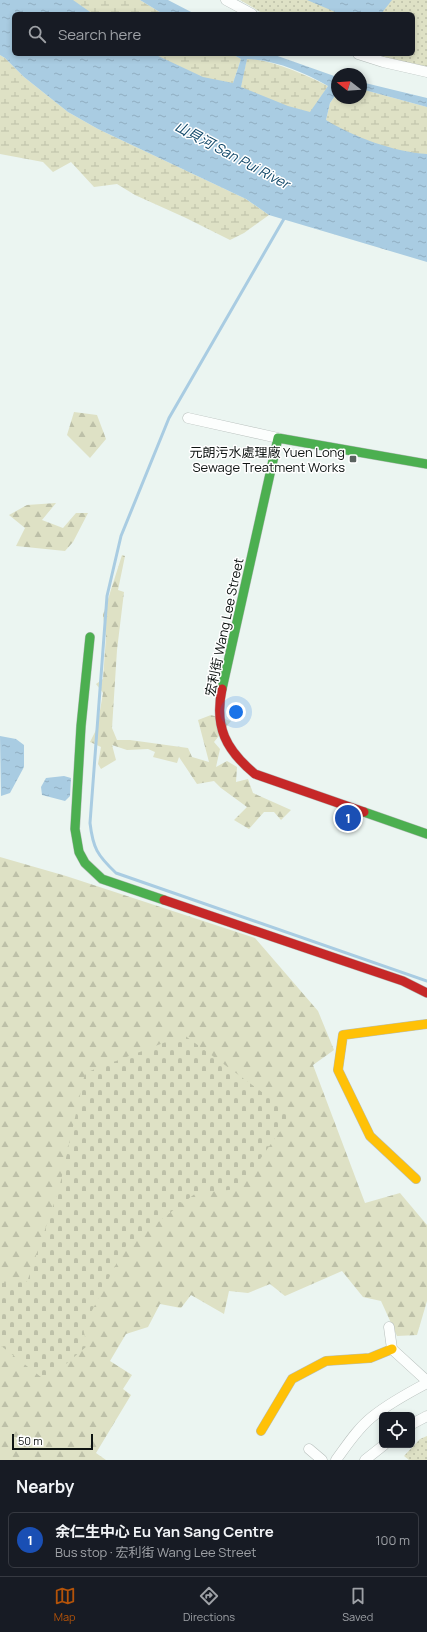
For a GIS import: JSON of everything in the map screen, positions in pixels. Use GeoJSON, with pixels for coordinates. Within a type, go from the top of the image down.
{"type":"FeatureCollection","features":[{"type":"Feature","properties":{"kind":"street"},"geometry":{"type":"LineString","coordinates":[[226,0],[248,12]]}},
{"type":"Feature","properties":{"kind":"street"},"geometry":{"type":"LineString","coordinates":[[364,56],[427,72]]}},
{"type":"Feature","properties":{"kind":"street"},"geometry":{"type":"LineString","coordinates":[[188,418],[278,438],[427,464]]}},
{"type":"Feature","properties":{"kind":"street","name":"宏利街 Wang Lee Street"},"geometry":{"type":"LineString","coordinates":[[278,438],[221,695],[222,733],[240,763],[255,774],[427,834]]}},
{"type":"Feature","properties":{"kind":"street"},"geometry":{"type":"LineString","coordinates":[[90,637],[81,726],[75,829],[76,845],[85,865],[102,879],[403,981],[427,993]]}},
{"type":"Feature","properties":{"kind":"street"},"geometry":{"type":"LineString","coordinates":[[416,1179],[370,1136],[338,1070],[343,1034],[427,1024]]}},
{"type":"Feature","properties":{"kind":"street"},"geometry":{"type":"LineString","coordinates":[[336,1460],[349,1442],[371,1418],[427,1382],[392,1349],[389,1327]]}},
{"type":"Feature","properties":{"kind":"street"},"geometry":{"type":"LineString","coordinates":[[261,1432],[292,1379],[326,1361],[370,1358],[392,1349]]}},
{"type":"Feature","properties":{"kind":"street"},"geometry":{"type":"LineString","coordinates":[[415,1422],[427,1416]]}},
{"type":"Feature","properties":{"kind":"street"},"geometry":{"type":"LineString","coordinates":[[365,1460],[380,1448]]}},
{"type":"Feature","properties":{"kind":"street"},"geometry":{"type":"LineString","coordinates":[[309,1449],[322,1460]]}},
{"type":"Feature","properties":{"kind":"green space"},"geometry":{"type":"Polygon","coordinates":[[[50,0],[140,0],[160,12],[64,12],[50,0]]]}},
{"type":"Feature","properties":{"kind":"green space"},"geometry":{"type":"Polygon","coordinates":[[[240,0],[427,0],[427,70],[376,56],[415,56],[415,12],[261,12],[240,0]]]}},
{"type":"Feature","properties":{"kind":"green space"},"geometry":{"type":"Polygon","coordinates":[[[0,55],[24,77],[68,112],[98,129],[246,199],[269,215],[244,233],[230,240],[135,195],[117,184],[94,187],[71,162],[53,172],[43,162],[0,154],[0,55]]]}},
{"type":"Feature","properties":{"kind":"green space"},"geometry":{"type":"Polygon","coordinates":[[[127,56],[236,56],[241,59],[233,83],[241,86],[247,58],[279,65],[328,86],[321,98],[326,120],[331,102],[331,104],[367,104],[367,91],[427,107],[427,199],[127,56]]]}},
{"type":"Feature","properties":{"kind":"green space"},"geometry":{"type":"Polygon","coordinates":[[[74,412],[97,415],[106,439],[90,458],[67,435],[74,412]]]}},
{"type":"Feature","properties":{"kind":"green space"},"geometry":{"type":"Polygon","coordinates":[[[56,503],[42,520],[63,528],[76,513],[88,513],[73,542],[65,551],[16,546],[25,528],[9,515],[27,505],[56,503]]]}},
{"type":"Feature","properties":{"kind":"green space"},"geometry":{"type":"Polygon","coordinates":[[[122,555],[125,556],[118,590],[124,592],[117,650],[112,728],[117,740],[130,740],[188,748],[192,757],[209,762],[198,720],[211,715],[231,721],[214,742],[220,749],[216,767],[227,761],[237,767],[236,782],[248,779],[253,793],[291,810],[281,820],[274,812],[264,812],[249,829],[234,820],[247,807],[214,781],[197,784],[179,757],[177,763],[153,757],[155,752],[148,749],[127,750],[112,745],[116,760],[101,769],[98,764],[101,747],[90,742],[97,728],[103,693],[96,684],[103,679],[106,637],[103,615],[122,555]]]}},
{"type":"Feature","properties":{"kind":"green space"},"geometry":{"type":"Polygon","coordinates":[[[0,857],[66,876],[255,938],[318,1011],[334,1050],[313,1065],[365,1203],[400,1193],[427,1225],[427,1301],[417,1335],[397,1336],[381,1301],[363,1297],[342,1271],[285,1296],[270,1284],[248,1293],[229,1291],[224,1314],[191,1295],[181,1308],[160,1304],[148,1327],[126,1334],[110,1361],[132,1375],[123,1389],[131,1395],[96,1453],[106,1460],[0,1460],[0,857]]]}},
{"type":"Feature","properties":{"kind":"green space"},"geometry":{"type":"Polygon","coordinates":[[[184,1035],[292,1114],[239,1189],[196,1193],[125,1247],[83,1328],[87,1346],[46,1381],[0,1345],[0,1283],[27,1282],[59,1189],[85,1073],[184,1035]]]}},
{"type":"Feature","properties":{"kind":"green space"},"geometry":{"type":"Polygon","coordinates":[[[427,1436],[427,1460],[409,1460],[404,1456],[412,1448],[415,1448],[415,1444],[420,1439],[427,1436]]]}},
{"type":"Feature","properties":{"kind":"water","name":"山貝河 San Pui River"},"geometry":{"type":"Polygon","coordinates":[[[0,0],[73,0],[90,12],[12,12],[12,56],[158,56],[203,77],[233,83],[241,59],[236,56],[278,56],[331,75],[331,102],[326,120],[375,143],[414,153],[427,154],[427,262],[269,215],[246,199],[98,129],[68,112],[24,77],[0,55],[0,0]],[[247,59],[241,87],[288,106],[310,112],[328,86],[309,76],[279,64],[247,59]]]}},
{"type":"Feature","properties":{"kind":"water"},"geometry":{"type":"Polygon","coordinates":[[[140,0],[168,0],[191,12],[160,12],[140,0]]]}},
{"type":"Feature","properties":{"kind":"water"},"geometry":{"type":"Polygon","coordinates":[[[307,0],[392,0],[383,12],[335,12],[307,0]]]}},
{"type":"Feature","properties":{"kind":"water"},"geometry":{"type":"Polygon","coordinates":[[[367,83],[427,98],[427,107],[367,91],[367,83]]]}},
{"type":"Feature","properties":{"kind":"water"},"geometry":{"type":"Polygon","coordinates":[[[0,736],[16,739],[24,745],[24,767],[10,793],[1,796],[0,736]]]}},
{"type":"Feature","properties":{"kind":"water"},"geometry":{"type":"Polygon","coordinates":[[[64,776],[71,778],[70,796],[65,801],[42,795],[41,787],[46,778],[64,776]]]}},
{"type":"Feature","properties":{"kind":"waterway"},"geometry":{"type":"LineString","coordinates":[[285,217],[169,418],[121,536],[107,596],[90,823],[91,832],[100,856],[116,873],[427,981]]}},
{"type":"Feature","properties":{"kind":"traffic: fast"},"geometry":{"type":"LineString","coordinates":[[222,689],[278,438],[427,464]]}},
{"type":"Feature","properties":{"kind":"traffic: fast"},"geometry":{"type":"LineString","coordinates":[[90,637],[81,726],[75,829],[79,852],[85,863],[102,879],[164,900]]}},
{"type":"Feature","properties":{"kind":"traffic: fast"},"geometry":{"type":"LineString","coordinates":[[364,812],[427,834]]}},
{"type":"Feature","properties":{"kind":"traffic: slow"},"geometry":{"type":"LineString","coordinates":[[416,1179],[370,1136],[338,1070],[343,1035],[427,1024]]}},
{"type":"Feature","properties":{"kind":"traffic: slow"},"geometry":{"type":"LineString","coordinates":[[261,1431],[292,1379],[326,1361],[370,1358],[392,1349]]}},
{"type":"Feature","properties":{"kind":"traffic: jam"},"geometry":{"type":"LineString","coordinates":[[222,689],[220,715],[221,726],[225,737],[236,756],[255,774],[364,812]]}},
{"type":"Feature","properties":{"kind":"traffic: jam"},"geometry":{"type":"LineString","coordinates":[[164,900],[403,981],[427,993]]}},
{"type":"Feature","properties":{"kind":"place","name":"元朗污水處理廠 Yuen Long Sewage Treatment Works"},"geometry":{"type":"Point","coordinates":[353,459]}},
{"type":"Feature","properties":{"kind":"place","name":"余仁生中心 Eu Yan Sang Centre"},"geometry":{"type":"Point","coordinates":[348,818]}}]}
